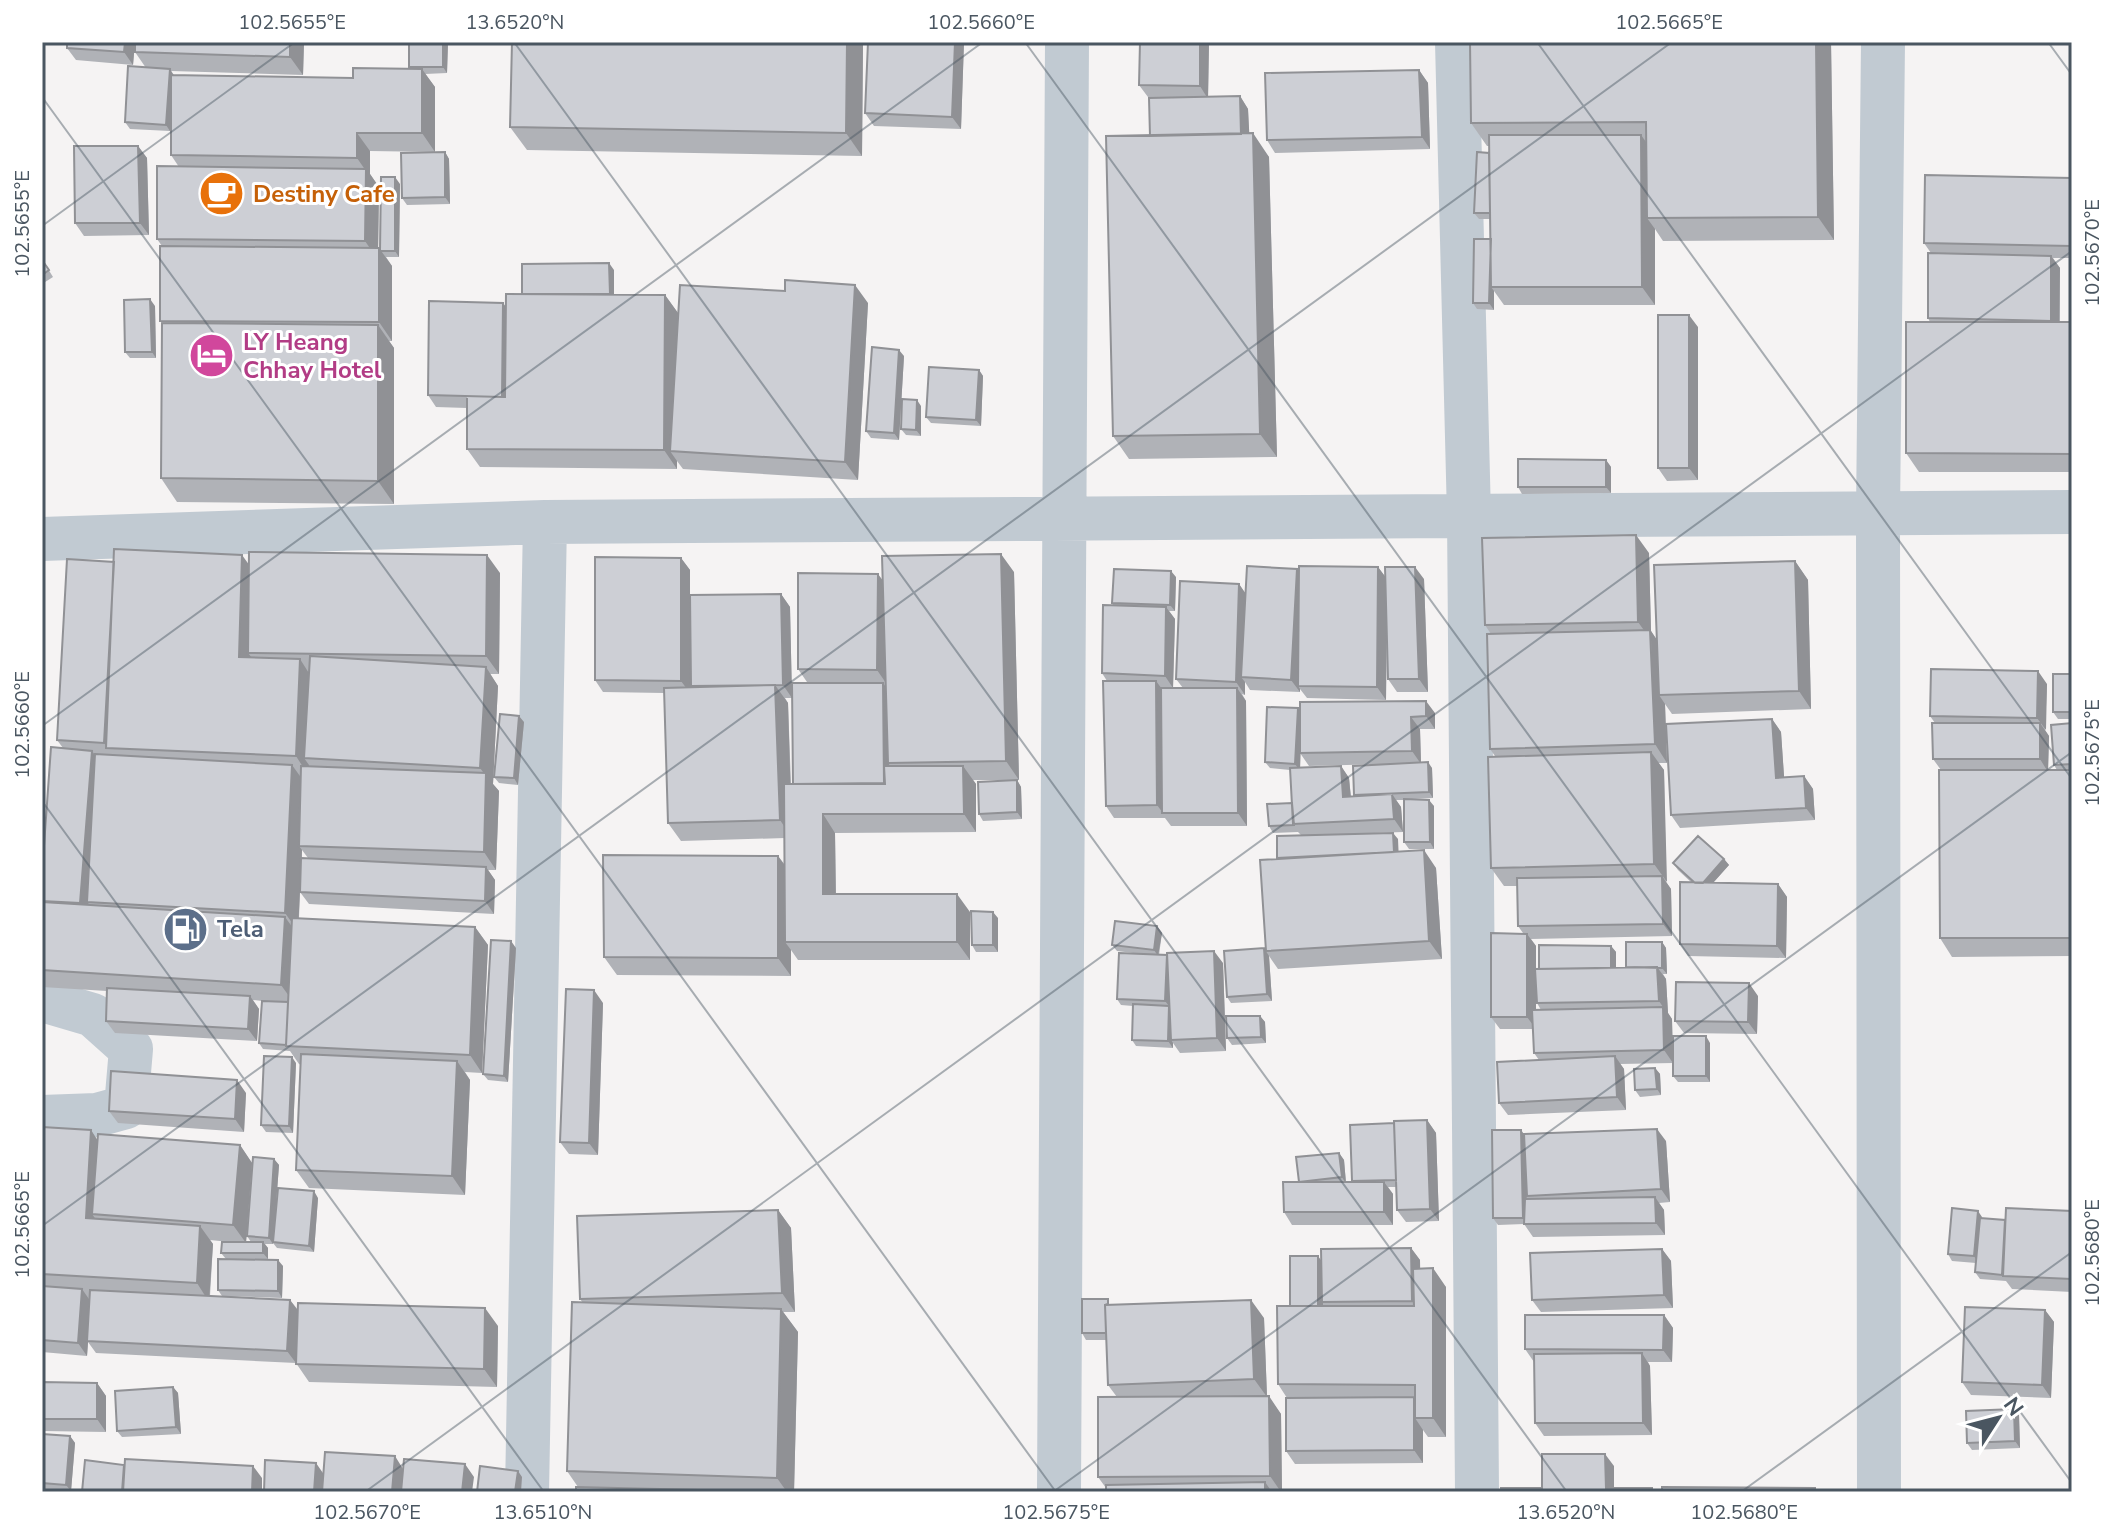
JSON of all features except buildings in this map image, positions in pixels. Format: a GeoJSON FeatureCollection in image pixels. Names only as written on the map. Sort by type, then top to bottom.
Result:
{"type":"FeatureCollection","features":[{"type":"Feature","properties":{"kind":"street"},"geometry":{"type":"LineString","coordinates":[[1059,1492],[1067,42]]}},
{"type":"Feature","properties":{"kind":"street"},"geometry":{"type":"LineString","coordinates":[[1457,42],[1469,516],[1477,1492]]}},
{"type":"Feature","properties":{"kind":"street"},"geometry":{"type":"LineString","coordinates":[[1879,1492],[1878,513],[1883,42]]}},
{"type":"Feature","properties":{"kind":"street"},"geometry":{"type":"LineString","coordinates":[[42,539],[545,522],[2072,512]]}},
{"type":"Feature","properties":{"kind":"street"},"geometry":{"type":"LineString","coordinates":[[527,1492],[545,522]]}},
{"type":"Feature","properties":{"kind":"street"},"geometry":{"type":"LineString","coordinates":[[42,1000],[93,1015],[131,1049],[126,1107],[97,1115],[42,1117]]}},
{"type":"Feature","properties":{"kind":"place","name":"Destiny Cafe"},"geometry":{"type":"Point","coordinates":[222,194]}},
{"type":"Feature","properties":{"kind":"place","name":"LY Heang Chhay Hotel"},"geometry":{"type":"Point","coordinates":[212,356]}},
{"type":"Feature","properties":{"kind":"place","name":"Tela"},"geometry":{"type":"Point","coordinates":[186,929]}}]}
